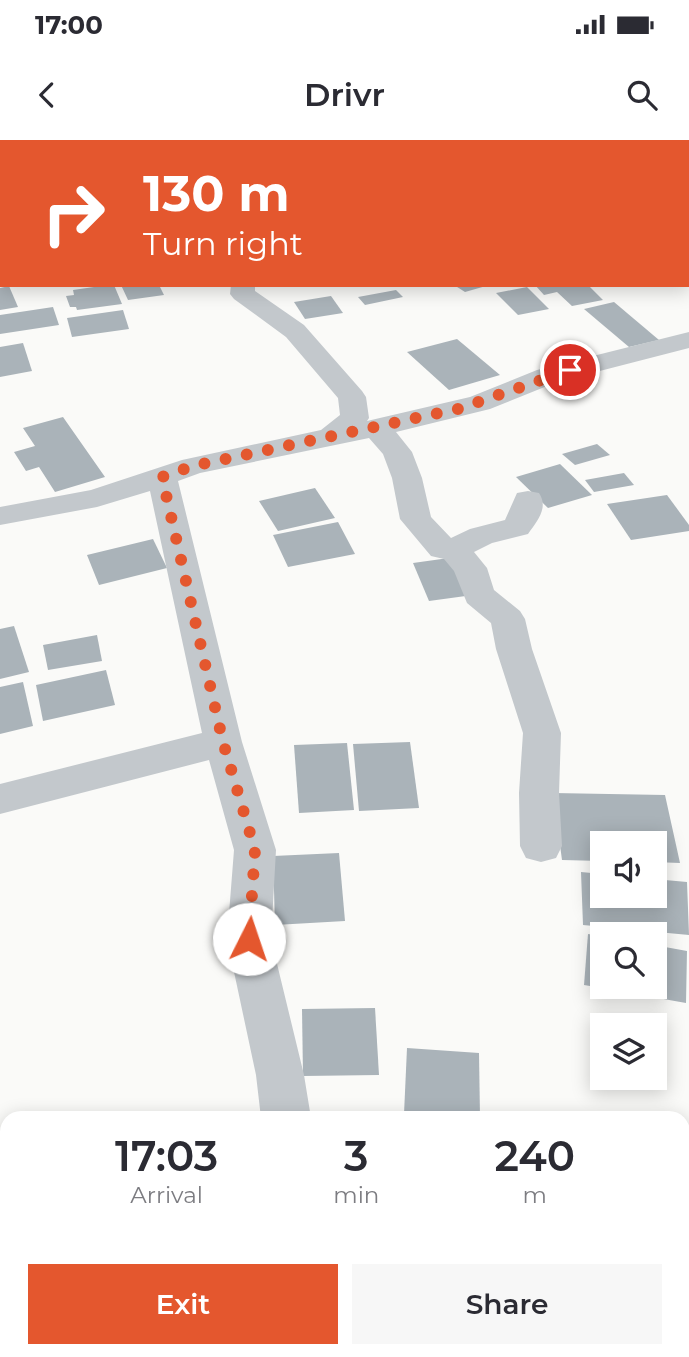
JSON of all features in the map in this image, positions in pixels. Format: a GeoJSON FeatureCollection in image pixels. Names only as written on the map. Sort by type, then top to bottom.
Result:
{"type":"FeatureCollection","features":[{"type":"Feature","properties":{"kind":"street"},"geometry":{"type":"LineString","coordinates":[[243,287],[243,294],[295,331],[352,397],[355,418],[331,437]]}},
{"type":"Feature","properties":{"kind":"street"},"geometry":{"type":"LineString","coordinates":[[0,516],[97,498],[193,466],[376,428],[480,403],[547,376],[689,340]]}},
{"type":"Feature","properties":{"kind":"street"},"geometry":{"type":"LineString","coordinates":[[376,428],[397,452],[407,478],[416,519],[443,549],[453,550],[481,536],[517,527],[528,509],[528,500]]}},
{"type":"Feature","properties":{"kind":"street"},"geometry":{"type":"LineString","coordinates":[[162,477],[223,742],[255,850],[249,939],[280,1075],[285,1111]]}},
{"type":"Feature","properties":{"kind":"street"},"geometry":{"type":"LineString","coordinates":[[453,550],[470,568],[479,595],[508,619],[514,649],[542,733],[539,793],[541,846]]}},
{"type":"Feature","properties":{"kind":"street"},"geometry":{"type":"LineString","coordinates":[[0,799],[223,742]]}},
{"type":"Feature","properties":{"kind":"building"},"geometry":{"type":"Polygon","coordinates":[[[9,287],[18,307],[0,310],[0,288],[9,287]]]}},
{"type":"Feature","properties":{"kind":"building"},"geometry":{"type":"Polygon","coordinates":[[[115,287],[122,304],[77,310],[76,307],[70,307],[66,296],[74,295],[73,290],[115,287]]]}},
{"type":"Feature","properties":{"kind":"building"},"geometry":{"type":"Polygon","coordinates":[[[122,287],[160,287],[164,295],[128,300],[122,287]]]}},
{"type":"Feature","properties":{"kind":"building"},"geometry":{"type":"Polygon","coordinates":[[[457,287],[482,287],[465,292],[457,287]]]}},
{"type":"Feature","properties":{"kind":"building"},"geometry":{"type":"Polygon","coordinates":[[[527,287],[549,309],[518,315],[496,293],[527,287]]]}},
{"type":"Feature","properties":{"kind":"building"},"geometry":{"type":"Polygon","coordinates":[[[537,287],[590,287],[603,300],[572,306],[557,292],[544,295],[537,287]]]}},
{"type":"Feature","properties":{"kind":"building"},"geometry":{"type":"Polygon","coordinates":[[[396,290],[403,297],[365,305],[358,297],[396,290]]]}},
{"type":"Feature","properties":{"kind":"building"},"geometry":{"type":"Polygon","coordinates":[[[331,296],[343,313],[305,319],[294,302],[331,296]]]}},
{"type":"Feature","properties":{"kind":"building"},"geometry":{"type":"Polygon","coordinates":[[[614,302],[659,340],[629,347],[584,309],[614,302]]]}},
{"type":"Feature","properties":{"kind":"building"},"geometry":{"type":"Polygon","coordinates":[[[53,307],[59,325],[0,334],[0,315],[53,307]]]}},
{"type":"Feature","properties":{"kind":"building"},"geometry":{"type":"Polygon","coordinates":[[[123,310],[129,329],[72,337],[67,318],[123,310]]]}},
{"type":"Feature","properties":{"kind":"building"},"geometry":{"type":"Polygon","coordinates":[[[457,339],[500,375],[449,390],[407,352],[457,339]]]}},
{"type":"Feature","properties":{"kind":"building"},"geometry":{"type":"Polygon","coordinates":[[[23,343],[32,371],[0,377],[0,347],[23,343]]]}},
{"type":"Feature","properties":{"kind":"building"},"geometry":{"type":"Polygon","coordinates":[[[63,417],[105,477],[55,492],[39,467],[26,471],[14,452],[35,446],[23,428],[63,417]]]}},
{"type":"Feature","properties":{"kind":"building"},"geometry":{"type":"Polygon","coordinates":[[[597,444],[610,455],[575,465],[562,454],[597,444]]]}},
{"type":"Feature","properties":{"kind":"building"},"geometry":{"type":"Polygon","coordinates":[[[560,464],[592,495],[548,508],[516,477],[560,464]]]}},
{"type":"Feature","properties":{"kind":"building"},"geometry":{"type":"Polygon","coordinates":[[[624,473],[634,485],[594,492],[585,480],[624,473]]]}},
{"type":"Feature","properties":{"kind":"building"},"geometry":{"type":"Polygon","coordinates":[[[315,488],[335,518],[278,531],[259,501],[315,488]]]}},
{"type":"Feature","properties":{"kind":"building"},"geometry":{"type":"Polygon","coordinates":[[[667,495],[689,525],[689,531],[631,540],[607,504],[667,495]]]}},
{"type":"Feature","properties":{"kind":"building"},"geometry":{"type":"Polygon","coordinates":[[[338,522],[355,554],[288,567],[273,535],[338,522]]]}},
{"type":"Feature","properties":{"kind":"building"},"geometry":{"type":"Polygon","coordinates":[[[153,539],[167,568],[99,585],[87,555],[153,539]]]}},
{"type":"Feature","properties":{"kind":"building"},"geometry":{"type":"Polygon","coordinates":[[[456,557],[473,595],[429,601],[413,563],[456,557]]]}},
{"type":"Feature","properties":{"kind":"building"},"geometry":{"type":"Polygon","coordinates":[[[14,626],[29,672],[0,679],[0,629],[14,626]]]}},
{"type":"Feature","properties":{"kind":"building"},"geometry":{"type":"Polygon","coordinates":[[[97,635],[102,661],[48,670],[43,645],[97,635]]]}},
{"type":"Feature","properties":{"kind":"building"},"geometry":{"type":"Polygon","coordinates":[[[106,670],[115,705],[43,721],[36,685],[106,670]]]}},
{"type":"Feature","properties":{"kind":"building"},"geometry":{"type":"Polygon","coordinates":[[[23,682],[33,726],[0,734],[0,687],[23,682]]]}},
{"type":"Feature","properties":{"kind":"building"},"geometry":{"type":"Polygon","coordinates":[[[410,742],[419,808],[359,811],[353,744],[410,742]]]}},
{"type":"Feature","properties":{"kind":"building"},"geometry":{"type":"Polygon","coordinates":[[[347,743],[354,810],[299,813],[294,745],[347,743]]]}},
{"type":"Feature","properties":{"kind":"building"},"geometry":{"type":"Polygon","coordinates":[[[553,793],[665,795],[680,863],[667,862],[667,831],[590,831],[590,861],[562,860],[553,793]]]}},
{"type":"Feature","properties":{"kind":"building"},"geometry":{"type":"Polygon","coordinates":[[[339,853],[345,921],[275,925],[273,856],[339,853]]]}},
{"type":"Feature","properties":{"kind":"building"},"geometry":{"type":"Polygon","coordinates":[[[581,872],[590,873],[590,908],[667,908],[667,880],[687,882],[689,935],[667,933],[667,922],[590,922],[590,926],[583,925],[581,872]]]}},
{"type":"Feature","properties":{"kind":"building"},"geometry":{"type":"Polygon","coordinates":[[[588,934],[590,986],[584,985],[588,934]]]}},
{"type":"Feature","properties":{"kind":"building"},"geometry":{"type":"Polygon","coordinates":[[[667,947],[687,951],[686,1003],[664,999],[667,999],[667,947]]]}},
{"type":"Feature","properties":{"kind":"building"},"geometry":{"type":"Polygon","coordinates":[[[375,1008],[379,1075],[303,1076],[302,1009],[375,1008]]]}},
{"type":"Feature","properties":{"kind":"building"},"geometry":{"type":"Polygon","coordinates":[[[407,1048],[479,1053],[480,1111],[404,1111],[407,1048]]]}},
{"type":"Feature","properties":{"kind":"route"},"geometry":{"type":"LineString","coordinates":[[249,939],[255,850],[223,742],[162,477],[193,466],[413,420],[480,403],[547,376],[570,370]]}}]}
